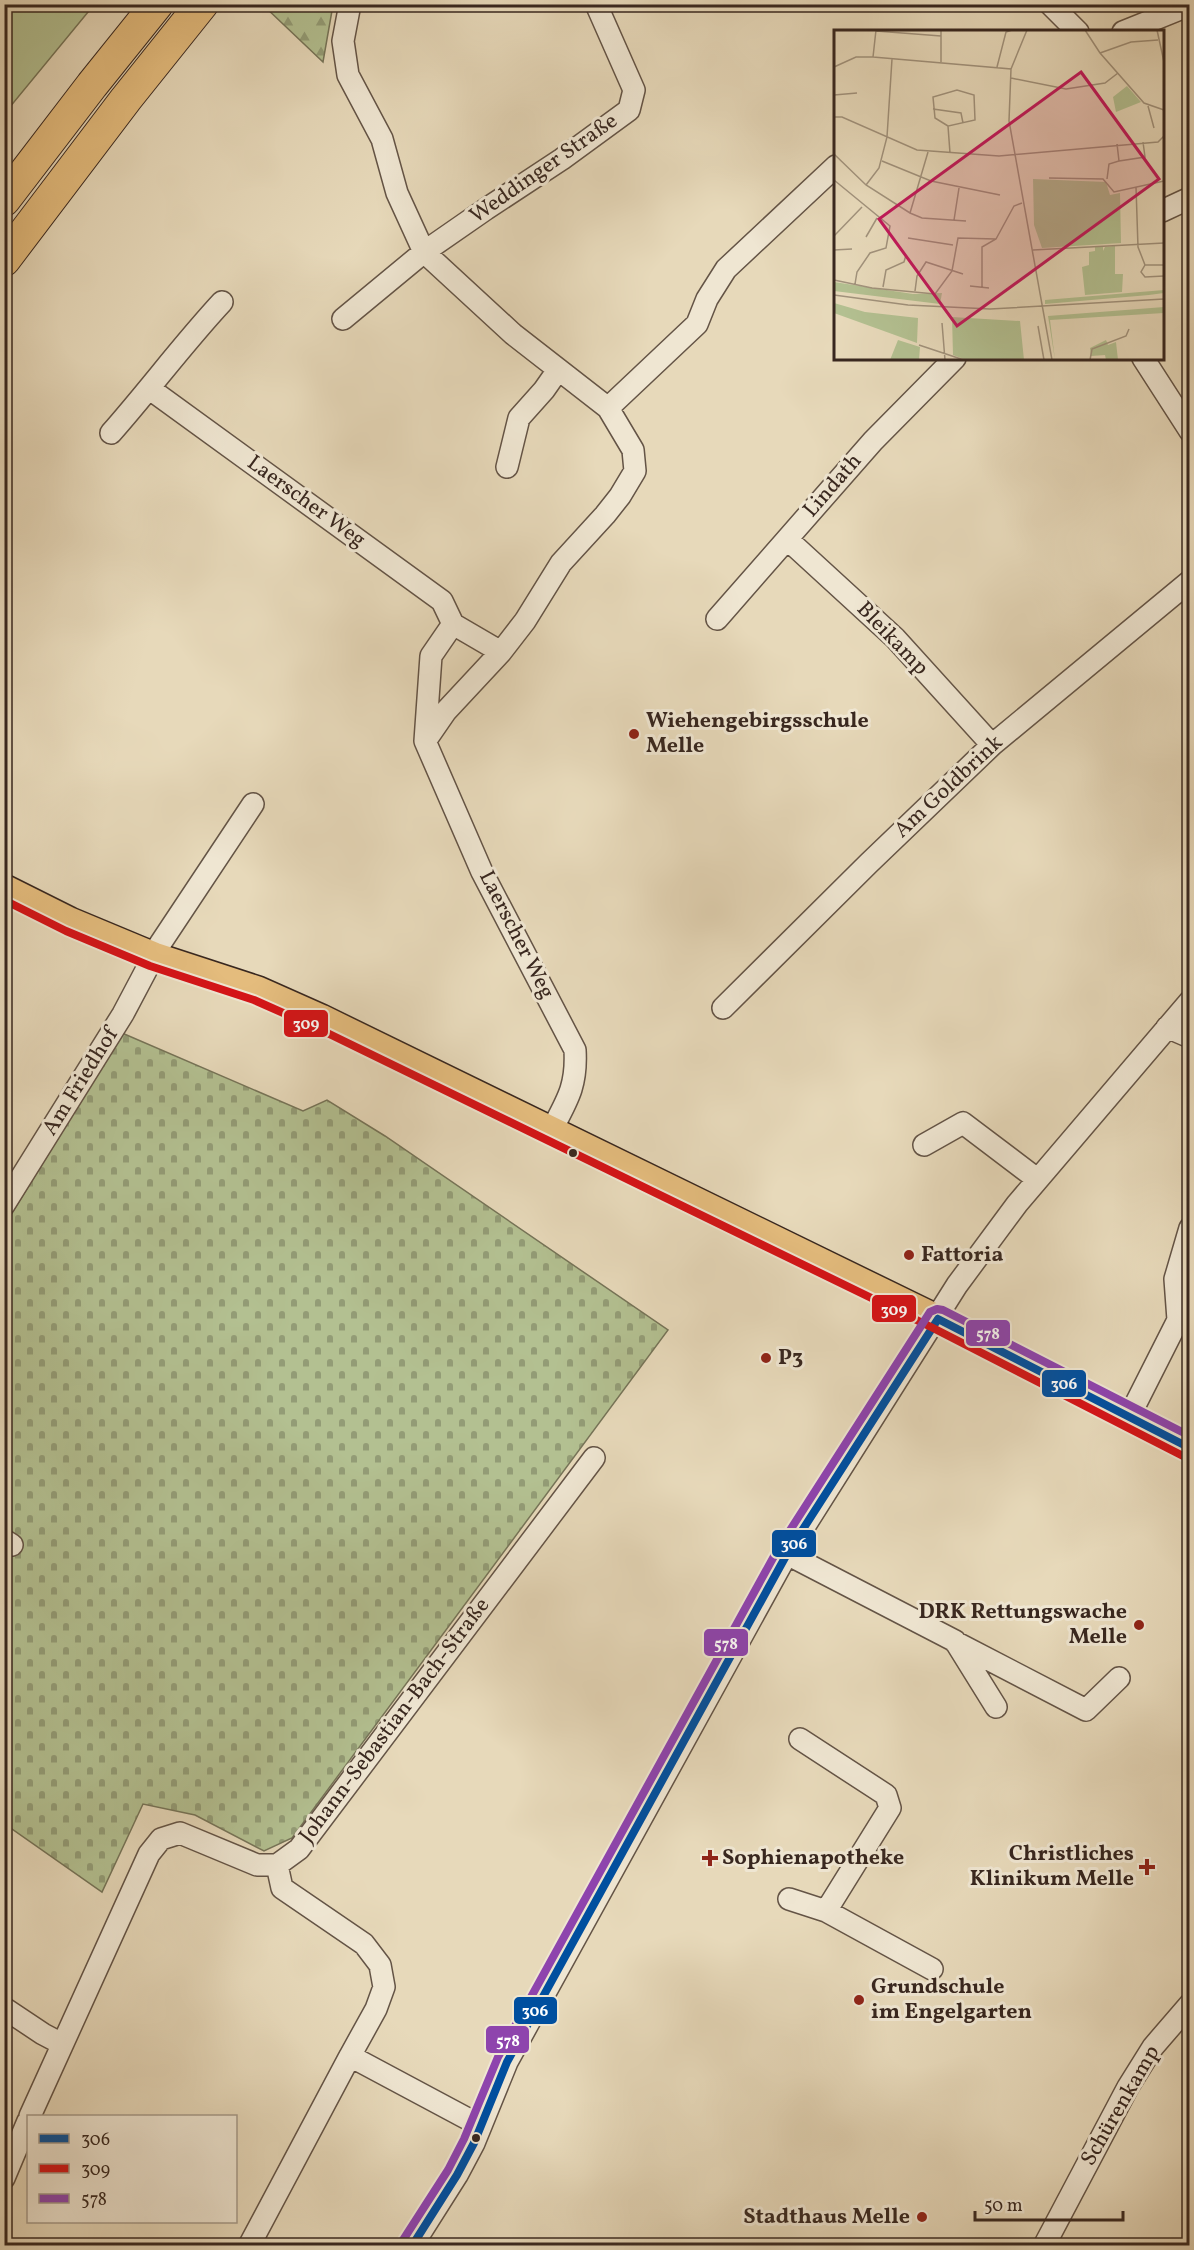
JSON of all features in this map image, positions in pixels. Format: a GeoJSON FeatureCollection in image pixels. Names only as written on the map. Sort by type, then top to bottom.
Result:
{"type":"FeatureCollection","features":[{"type":"Feature","properties":{"kind":"highway"},"geometry":{"type":"LineString","coordinates":[[4,200],[157,4]]}},
{"type":"Feature","properties":{"kind":"highway"},"geometry":{"type":"LineString","coordinates":[[4,260],[126,99],[202,4]]}},
{"type":"Feature","properties":{"kind":"main road"},"geometry":{"type":"LineString","coordinates":[[4,888],[70,921],[154,956],[258,990],[310,1013],[938,1319],[1190,1448]]}},
{"type":"Feature","properties":{"kind":"street"},"geometry":{"type":"LineString","coordinates":[[350,4],[343,41],[348,75],[382,139],[397,193],[424,252],[513,334],[608,408],[633,450],[635,471],[620,496],[606,515],[561,563],[525,621],[501,652],[446,711],[425,741]]}},
{"type":"Feature","properties":{"kind":"street","name":"Weddinger Straße"},"geometry":{"type":"LineString","coordinates":[[343,319],[424,252],[562,159],[629,110],[634,90],[596,4]]}},
{"type":"Feature","properties":{"kind":"street"},"geometry":{"type":"LineString","coordinates":[[1050,4],[1076,30]]}},
{"type":"Feature","properties":{"kind":"street"},"geometry":{"type":"LineString","coordinates":[[1128,30],[1190,5]]}},
{"type":"Feature","properties":{"kind":"street"},"geometry":{"type":"LineString","coordinates":[[608,408],[697,324],[707,299],[726,269],[834,168]]}},
{"type":"Feature","properties":{"kind":"street"},"geometry":{"type":"LineString","coordinates":[[1164,210],[1190,198]]}},
{"type":"Feature","properties":{"kind":"street"},"geometry":{"type":"LineString","coordinates":[[111,433],[150,389],[179,348],[222,302]]}},
{"type":"Feature","properties":{"kind":"street","name":"Lindath"},"geometry":{"type":"LineString","coordinates":[[717,619],[873,441],[953,360]]}},
{"type":"Feature","properties":{"kind":"street"},"geometry":{"type":"LineString","coordinates":[[1144,360],[1190,431]]}},
{"type":"Feature","properties":{"kind":"street"},"geometry":{"type":"LineString","coordinates":[[507,467],[519,418],[558,370]]}},
{"type":"Feature","properties":{"kind":"street","name":"Laerscher Weg"},"geometry":{"type":"LineString","coordinates":[[150,389],[442,600],[453,624],[431,656],[425,741],[482,872],[575,1050],[576,1072],[571,1092],[552,1129]]}},
{"type":"Feature","properties":{"kind":"street","name":"Bleikamp"},"geometry":{"type":"LineString","coordinates":[[787,539],[895,638],[992,745]]}},
{"type":"Feature","properties":{"kind":"street","name":"Am Goldbrink"},"geometry":{"type":"LineString","coordinates":[[723,1008],[992,745],[1190,580]]}},
{"type":"Feature","properties":{"kind":"street"},"geometry":{"type":"LineString","coordinates":[[453,624],[501,652]]}},
{"type":"Feature","properties":{"kind":"street","name":"Am Friedhof"},"geometry":{"type":"LineString","coordinates":[[4,1205],[123,1014],[160,944],[253,804]]}},
{"type":"Feature","properties":{"kind":"street"},"geometry":{"type":"LineString","coordinates":[[412,2246],[458,2175],[507,2062],[787,1554],[938,1319],[957,1285],[1037,1179],[1190,1001]]}},
{"type":"Feature","properties":{"kind":"street"},"geometry":{"type":"LineString","coordinates":[[1167,1027],[1190,1037]]}},
{"type":"Feature","properties":{"kind":"street"},"geometry":{"type":"LineString","coordinates":[[924,1145],[963,1123],[1037,1179]]}},
{"type":"Feature","properties":{"kind":"street"},"geometry":{"type":"LineString","coordinates":[[1129,1417],[1178,1320],[1175,1279],[1190,1228]]}},
{"type":"Feature","properties":{"kind":"street","name":"Johann-Sebastian-Bach-Straße"},"geometry":{"type":"LineString","coordinates":[[277,1865],[299,1849],[594,1458]]}},
{"type":"Feature","properties":{"kind":"street"},"geometry":{"type":"LineString","coordinates":[[787,1554],[1086,1710],[1119,1678]]}},
{"type":"Feature","properties":{"kind":"street"},"geometry":{"type":"LineString","coordinates":[[955,1641],[996,1707]]}},
{"type":"Feature","properties":{"kind":"street"},"geometry":{"type":"LineString","coordinates":[[801,1739],[886,1795],[890,1808],[826,1911]]}},
{"type":"Feature","properties":{"kind":"street"},"geometry":{"type":"LineString","coordinates":[[30,2115],[149,1854],[161,1839],[180,1833],[257,1865],[277,1865],[282,1888],[364,1944],[380,1965],[384,1987],[376,2009],[249,2246]]}},
{"type":"Feature","properties":{"kind":"street"},"geometry":{"type":"LineString","coordinates":[[789,1899],[826,1911],[932,1969]]}},
{"type":"Feature","properties":{"kind":"street","name":"Schürenkamp"},"geometry":{"type":"LineString","coordinates":[[1044,2246],[1128,2087],[1153,2047],[1190,2004]]}},
{"type":"Feature","properties":{"kind":"street"},"geometry":{"type":"LineString","coordinates":[[4,2008],[62,2044]]}},
{"type":"Feature","properties":{"kind":"street"},"geometry":{"type":"LineString","coordinates":[[350,2056],[481,2126]]}},
{"type":"Feature","properties":{"kind":"street"},"geometry":{"type":"LineString","coordinates":[[4,2178],[27,2123]]}},
{"type":"Feature","properties":{"kind":"green space"},"geometry":{"type":"Polygon","coordinates":[[[5,5],[93,6],[5,113],[5,5]]]}},
{"type":"Feature","properties":{"kind":"green space"},"geometry":{"type":"Polygon","coordinates":[[[263,5],[333,5],[323,62],[263,5]]]}},
{"type":"Feature","properties":{"kind":"green space"},"geometry":{"type":"Polygon","coordinates":[[[122,1033],[303,1111],[327,1100],[385,1136],[668,1330],[292,1838],[264,1851],[195,1815],[143,1804],[102,1892],[5,1824],[4,1226],[122,1033]]]}},
{"type":"Feature","properties":{"kind":"transit line","name":"309"},"geometry":{"type":"LineString","coordinates":[[4,900],[66,931],[150,966],[254,1000],[317,1028],[933,1328],[1185,1457]]}},
{"type":"Feature","properties":{"kind":"transit line","name":"578"},"geometry":{"type":"LineString","coordinates":[[403,2240],[448,2170],[464,2139],[498,2057],[778,1549],[930,1312],[937,1309],[943,1310],[1190,1436]]}},
{"type":"Feature","properties":{"kind":"transit line","name":"306"},"geometry":{"type":"LineString","coordinates":[[938,1319],[1190,1448]]}},
{"type":"Feature","properties":{"kind":"transit line","name":"306"},"geometry":{"type":"LineString","coordinates":[[412,2246],[457,2175],[474,2143],[507,2062],[787,1554],[938,1319]]}},
{"type":"Feature","properties":{"kind":"place","name":"Wiehengebirgsschule Melle"},"geometry":{"type":"Point","coordinates":[634,734]}},
{"type":"Feature","properties":{"kind":"place","name":"Fattoria"},"geometry":{"type":"Point","coordinates":[909,1255]}},
{"type":"Feature","properties":{"kind":"place","name":"P3"},"geometry":{"type":"Point","coordinates":[766,1358]}},
{"type":"Feature","properties":{"kind":"place","name":"DRK Rettungswache Melle"},"geometry":{"type":"Point","coordinates":[1139,1625]}},
{"type":"Feature","properties":{"kind":"place","name":"Sophienapotheke"},"geometry":{"type":"Point","coordinates":[710,1858]}},
{"type":"Feature","properties":{"kind":"place","name":"Christliches Klinikum Melle"},"geometry":{"type":"Point","coordinates":[1147,1867]}},
{"type":"Feature","properties":{"kind":"place","name":"Grundschule im Engelgarten"},"geometry":{"type":"Point","coordinates":[859,2000]}},
{"type":"Feature","properties":{"kind":"place","name":"Stadthaus Melle"},"geometry":{"type":"Point","coordinates":[922,2217]}}]}
